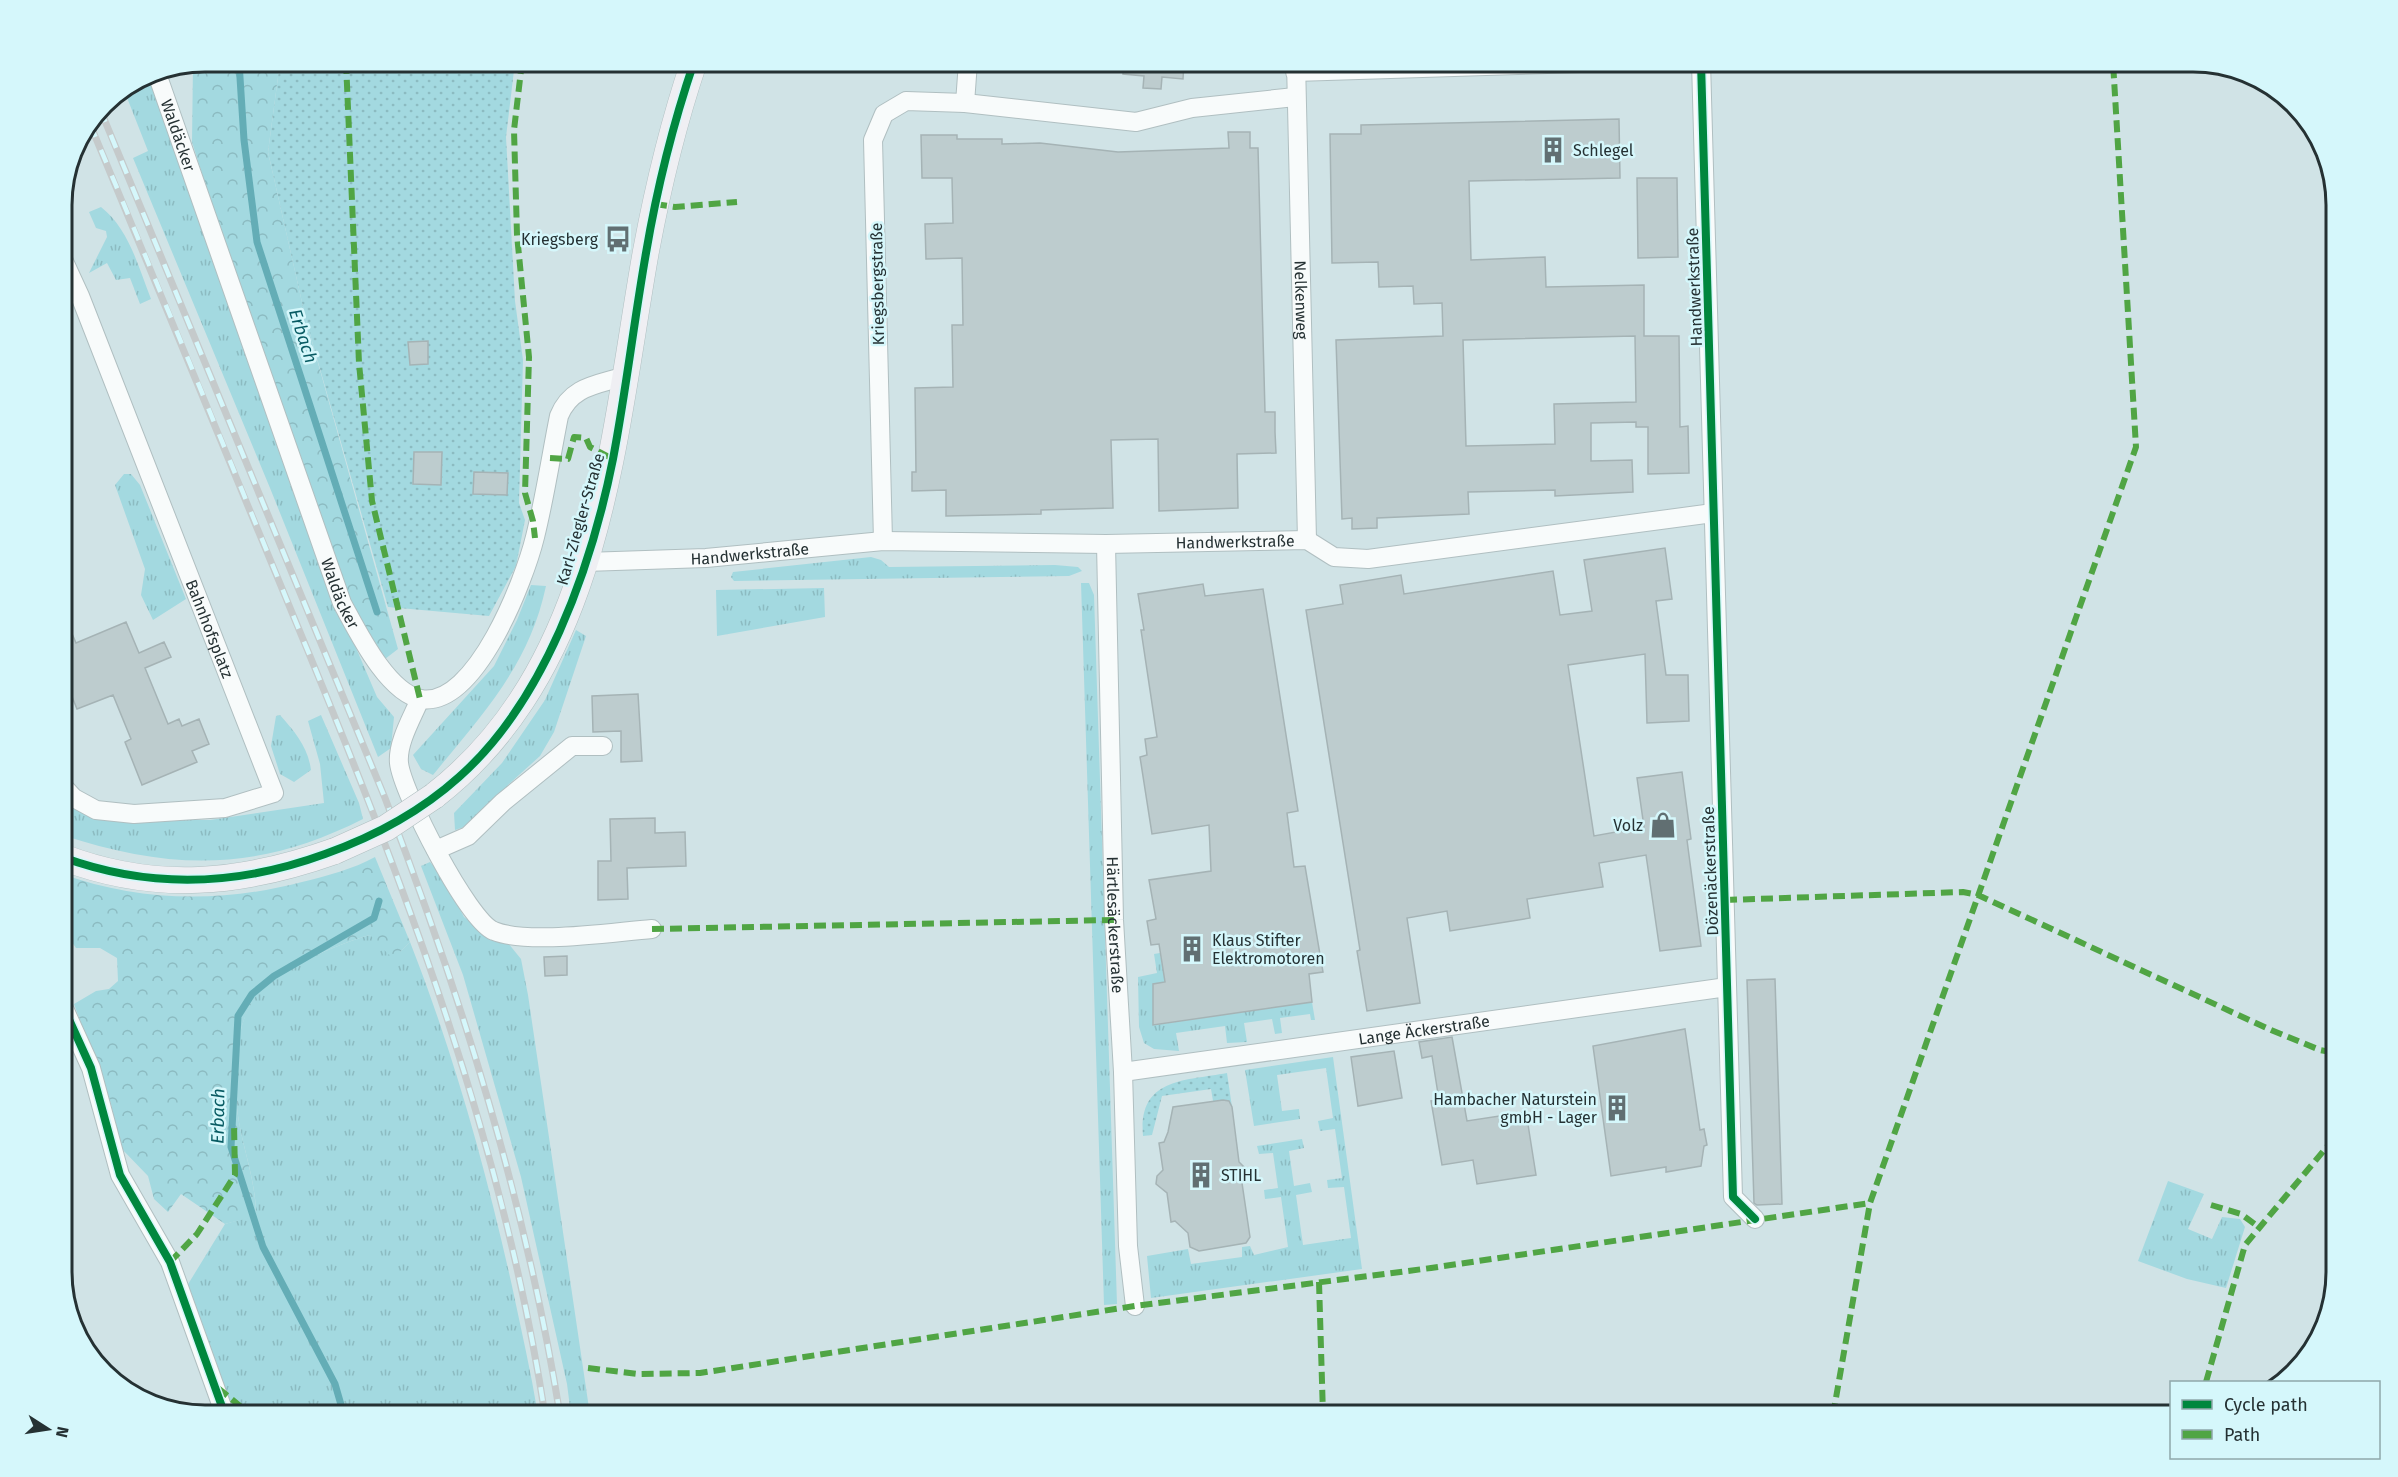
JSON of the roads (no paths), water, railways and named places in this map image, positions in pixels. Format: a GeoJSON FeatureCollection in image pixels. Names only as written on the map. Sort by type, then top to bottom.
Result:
{"type":"FeatureCollection","features":[{"type":"Feature","properties":{"kind":"street","name":"Karl-Ziegler-Straße"},"geometry":{"type":"LineString","coordinates":[[72,860],[108,871],[156,879],[201,881],[251,876],[295,865],[335,851],[386,828],[434,796],[459,777],[483,752],[516,710],[540,670],[561,627],[585,562],[613,459],[655,204],[671,135],[691,72]]}},
{"type":"Feature","properties":{"kind":"street"},"geometry":{"type":"LineString","coordinates":[[965,103],[967,72]]}},
{"type":"Feature","properties":{"kind":"street","name":"Nelkenweg"},"geometry":{"type":"LineString","coordinates":[[1295,72],[1307,540]]}},
{"type":"Feature","properties":{"kind":"street","name":"Handwerkstraße"},"geometry":{"type":"LineString","coordinates":[[585,562],[706,558],[883,541],[1106,544],[1307,540],[1334,557],[1368,559],[1713,513],[1701,72]]}},
{"type":"Feature","properties":{"kind":"street","name":"Waldäcker"},"geometry":{"type":"LineString","coordinates":[[159,80],[342,603],[370,654],[394,684],[420,699]]}},
{"type":"Feature","properties":{"kind":"street","name":"Kriegsbergstraße"},"geometry":{"type":"LineString","coordinates":[[883,541],[873,140],[884,114],[906,101],[965,103],[1136,122],[1192,108],[1295,97]]}},
{"type":"Feature","properties":{"kind":"street","name":"Bahnhofsplatz"},"geometry":{"type":"LineString","coordinates":[[72,279],[274,793],[225,808],[134,814],[96,810],[72,796]]}},
{"type":"Feature","properties":{"kind":"street"},"geometry":{"type":"LineString","coordinates":[[626,376],[577,391],[565,402],[559,416],[535,538],[517,591],[483,656],[461,684],[438,698],[420,699],[401,746],[399,763],[455,887],[478,920],[492,931],[518,938],[652,929]]}},
{"type":"Feature","properties":{"kind":"street","name":"Dözenäckerstraße"},"geometry":{"type":"LineString","coordinates":[[1713,513],[1733,1197],[1755,1219]]}},
{"type":"Feature","properties":{"kind":"street","name":"Härtlesäckerstraße"},"geometry":{"type":"LineString","coordinates":[[1106,544],[1114,920],[1123,1072],[1128,1246],[1135,1306]]}},
{"type":"Feature","properties":{"kind":"street"},"geometry":{"type":"LineString","coordinates":[[436,849],[447,847],[468,836],[503,802],[572,746],[603,746]]}},
{"type":"Feature","properties":{"kind":"street","name":"Lange Äckerstraße"},"geometry":{"type":"LineString","coordinates":[[1123,1072],[1727,987]]}},
{"type":"Feature","properties":{"kind":"street"},"geometry":{"type":"LineString","coordinates":[[72,1026],[91,1068],[120,1174],[170,1262],[221,1405]]}},
{"type":"Feature","properties":{"kind":"waterway","name":"Erbach"},"geometry":{"type":"LineString","coordinates":[[240,72],[244,140],[257,242],[377,612]]}},
{"type":"Feature","properties":{"kind":"waterway","name":"Erbach"},"geometry":{"type":"LineString","coordinates":[[341,1405],[335,1384],[263,1247],[231,1147],[238,1016],[252,994],[274,976],[374,918],[379,901]]}},
{"type":"Feature","properties":{"kind":"railway"},"geometry":{"type":"LineString","coordinates":[[104,118],[385,798],[440,949],[489,1102],[510,1179],[546,1336],[558,1405]]}},
{"type":"Feature","properties":{"kind":"railway"},"geometry":{"type":"LineString","coordinates":[[93,132],[333,713],[409,909],[475,1107],[503,1208],[526,1311],[543,1405]]}},
{"type":"Feature","properties":{"kind":"place","name":"Schlegel"},"geometry":{"type":"Point","coordinates":[1553,150]}},
{"type":"Feature","properties":{"kind":"place","name":"Kriegsberg"},"geometry":{"type":"Point","coordinates":[618,239]}},
{"type":"Feature","properties":{"kind":"place","name":"Volz"},"geometry":{"type":"Point","coordinates":[1663,825]}},
{"type":"Feature","properties":{"kind":"place","name":"Klaus Stifter Elektromotoren"},"geometry":{"type":"Point","coordinates":[1192,949]}},
{"type":"Feature","properties":{"kind":"place","name":"Hambacher Naturstein gmbH - Lager"},"geometry":{"type":"Point","coordinates":[1617,1108]}},
{"type":"Feature","properties":{"kind":"place","name":"STIHL"},"geometry":{"type":"Point","coordinates":[1201,1175]}}]}
